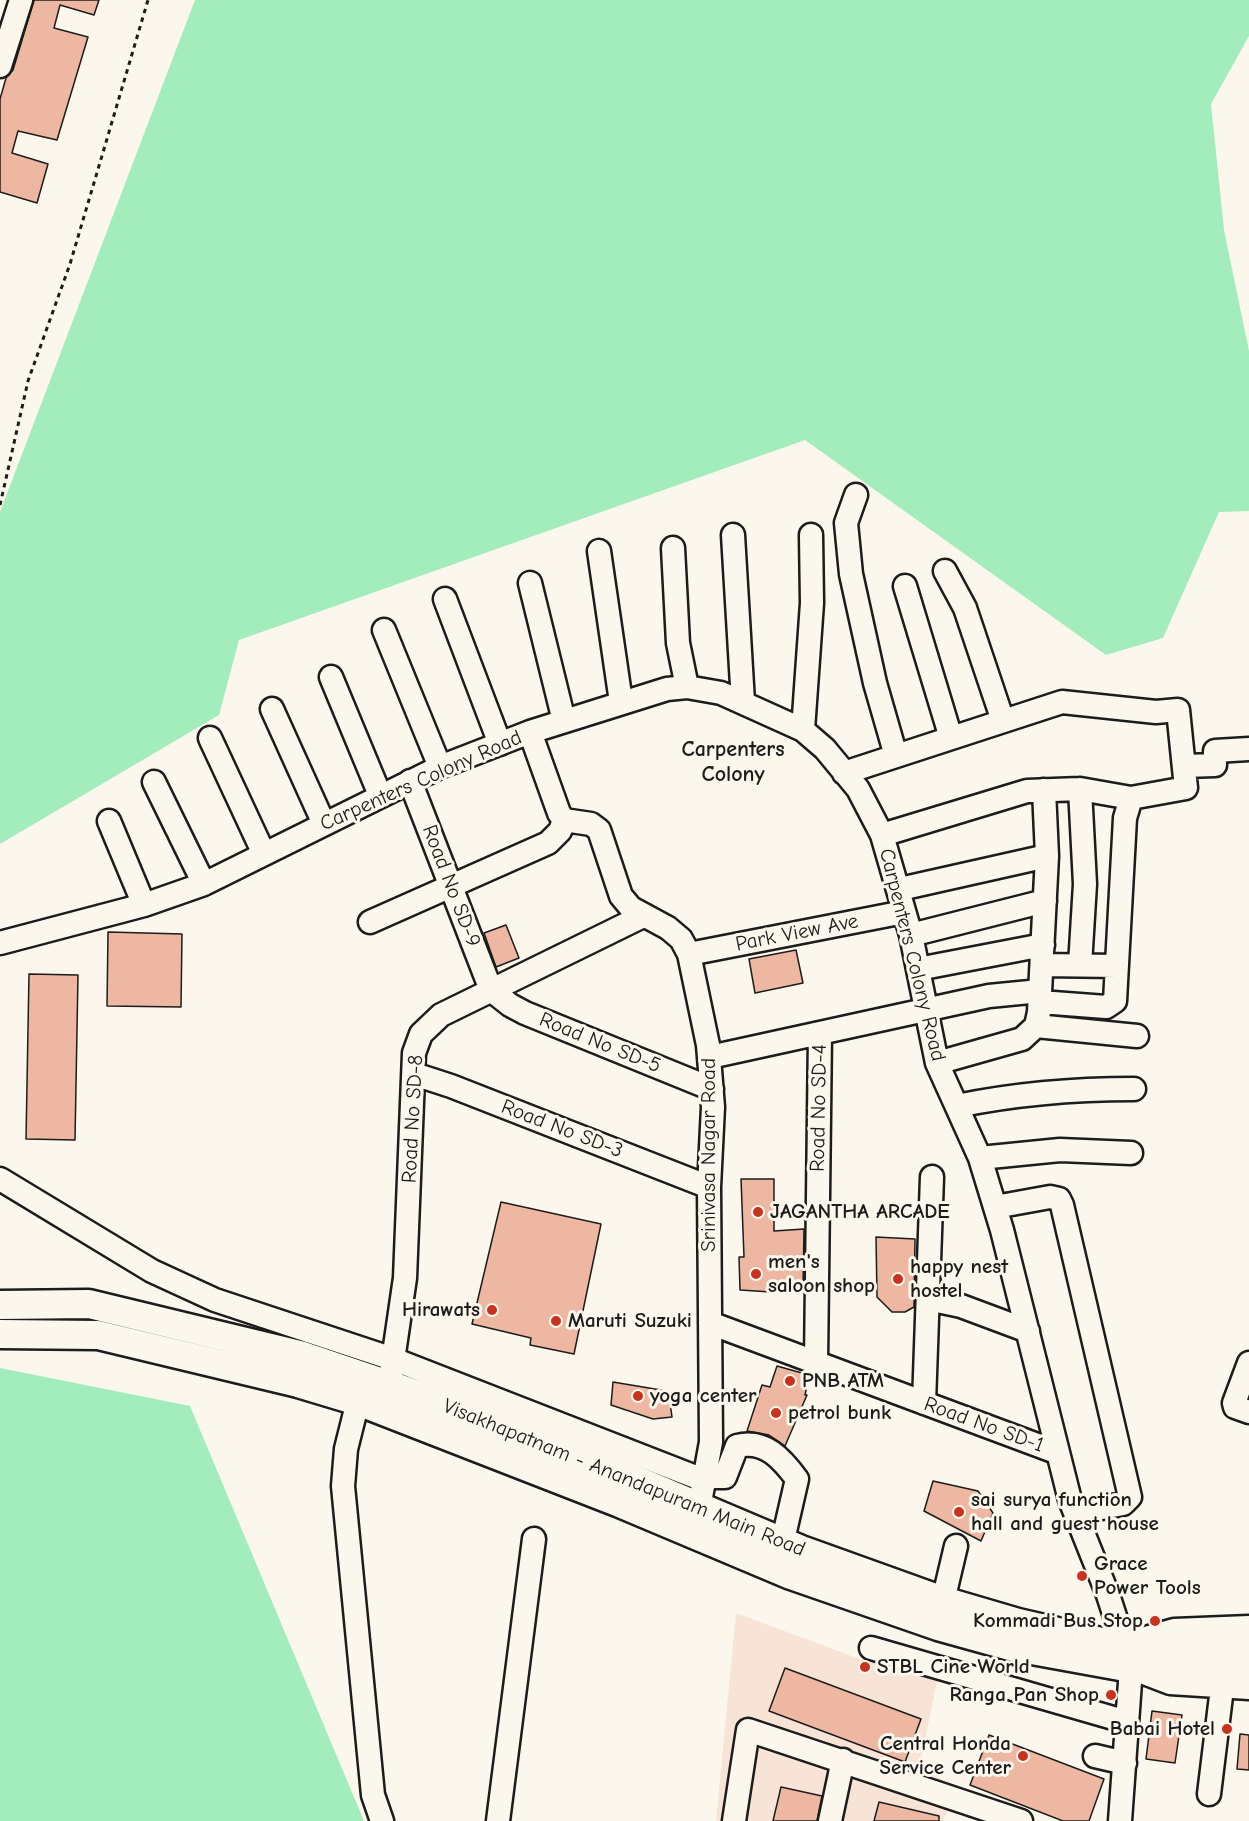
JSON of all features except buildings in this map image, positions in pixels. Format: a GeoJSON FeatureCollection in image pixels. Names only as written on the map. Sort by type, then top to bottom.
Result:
{"type":"FeatureCollection","features":[{"type":"Feature","properties":{"kind":"main road","name":"Visakhapatnam - Anandapuram Main Road"},"geometry":{"type":"LineString","coordinates":[[0,1305],[89,1304],[300,1355],[392,1372],[626,1476],[704,1489],[801,1550],[943,1601],[1018,1623],[1101,1642],[1127,1656],[1169,1649],[1249,1650]]}},
{"type":"Feature","properties":{"kind":"main road","name":"Visakhapatnam - Anandapuram Main Road"},"geometry":{"type":"LineString","coordinates":[[0,1334],[98,1335],[298,1383],[358,1401],[620,1503],[791,1575],[926,1622],[1010,1646],[1127,1656],[1249,1672]]}},
{"type":"Feature","properties":{"kind":"street"},"geometry":{"type":"LineString","coordinates":[[0,66],[21,0]]}},
{"type":"Feature","properties":{"kind":"street"},"geometry":{"type":"LineString","coordinates":[[856,495],[846,523],[851,574],[874,683],[896,756]]}},
{"type":"Feature","properties":{"kind":"street"},"geometry":{"type":"LineString","coordinates":[[733,535],[743,702]]}},
{"type":"Feature","properties":{"kind":"street"},"geometry":{"type":"LineString","coordinates":[[804,730],[812,603],[811,536]]}},
{"type":"Feature","properties":{"kind":"street"},"geometry":{"type":"LineString","coordinates":[[673,548],[678,643],[687,687]]}},
{"type":"Feature","properties":{"kind":"street"},"geometry":{"type":"LineString","coordinates":[[599,551],[621,702]]}},
{"type":"Feature","properties":{"kind":"street"},"geometry":{"type":"LineString","coordinates":[[945,571],[964,608],[1003,721]]}},
{"type":"Feature","properties":{"kind":"street"},"geometry":{"type":"LineString","coordinates":[[530,583],[564,721]]}},
{"type":"Feature","properties":{"kind":"street"},"geometry":{"type":"LineString","coordinates":[[905,586],[951,738]]}},
{"type":"Feature","properties":{"kind":"street"},"geometry":{"type":"LineString","coordinates":[[445,599],[500,744]]}},
{"type":"Feature","properties":{"kind":"street"},"geometry":{"type":"LineString","coordinates":[[384,630],[440,767]]}},
{"type":"Feature","properties":{"kind":"street"},"geometry":{"type":"LineString","coordinates":[[330,676],[380,795]]}},
{"type":"Feature","properties":{"kind":"street","name":"Carpenters Colony Road"},"geometry":{"type":"LineString","coordinates":[[0,943],[144,905],[204,884],[440,767],[530,732],[667,689],[687,687],[721,693],[804,730],[858,789],[882,835],[900,889],[938,1063],[980,1158],[1028,1330],[1056,1452],[1075,1513],[1108,1595],[1127,1656],[1127,1722],[1120,1821]]}},
{"type":"Feature","properties":{"kind":"street"},"geometry":{"type":"LineString","coordinates":[[844,773],[1069,701],[1156,712],[1178,710],[1186,788],[1131,798],[1080,789],[1027,791],[882,835]]}},
{"type":"Feature","properties":{"kind":"street"},"geometry":{"type":"LineString","coordinates":[[272,709],[324,824]]}},
{"type":"Feature","properties":{"kind":"street"},"geometry":{"type":"LineString","coordinates":[[370,922],[548,843],[560,831],[564,820],[530,732]]}},
{"type":"Feature","properties":{"kind":"street"},"geometry":{"type":"LineString","coordinates":[[210,738],[264,854]]}},
{"type":"Feature","properties":{"kind":"street"},"geometry":{"type":"LineString","coordinates":[[1184,766],[1215,765],[1215,751],[1249,749]]}},
{"type":"Feature","properties":{"kind":"street","name":"Road No SD-9"},"geometry":{"type":"LineString","coordinates":[[410,781],[491,990]]}},
{"type":"Feature","properties":{"kind":"street"},"geometry":{"type":"LineString","coordinates":[[154,782],[204,884]]}},
{"type":"Feature","properties":{"kind":"street"},"geometry":{"type":"LineString","coordinates":[[1080,789],[1085,884],[1080,965]]}},
{"type":"Feature","properties":{"kind":"street"},"geometry":{"type":"LineString","coordinates":[[938,1063],[1022,1039],[1036,1026],[1040,996],[1047,856],[1044,790]]}},
{"type":"Feature","properties":{"kind":"street"},"geometry":{"type":"LineString","coordinates":[[710,1057],[989,996],[1040,996],[1111,1005],[1116,994],[1124,827],[1131,798]]}},
{"type":"Feature","properties":{"kind":"street","name":"Srinivasa Nagar Road"},"geometry":{"type":"LineString","coordinates":[[564,820],[591,824],[599,830],[621,896],[631,908],[668,928],[681,939],[689,954],[701,1003],[710,1057],[712,1089],[709,1187],[711,1442],[704,1489]]}},
{"type":"Feature","properties":{"kind":"street"},"geometry":{"type":"LineString","coordinates":[[109,821],[144,905]]}},
{"type":"Feature","properties":{"kind":"street"},"geometry":{"type":"LineString","coordinates":[[900,889],[1047,856]]}},
{"type":"Feature","properties":{"kind":"street"},"geometry":{"type":"LineString","coordinates":[[911,935],[1045,901]]}},
{"type":"Feature","properties":{"kind":"street","name":"Park View Ave"},"geometry":{"type":"LineString","coordinates":[[689,954],[904,912]]}},
{"type":"Feature","properties":{"kind":"street","name":"Road No SD-8"},"geometry":{"type":"LineString","coordinates":[[392,1372],[405,1278],[416,1044],[429,1024],[441,1015],[643,916]]}},
{"type":"Feature","properties":{"kind":"street"},"geometry":{"type":"LineString","coordinates":[[918,969],[1042,955],[1080,965],[1117,966]]}},
{"type":"Feature","properties":{"kind":"street","name":"Road No SD-5"},"geometry":{"type":"LineString","coordinates":[[491,990],[525,1013],[712,1089]]}},
{"type":"Feature","properties":{"kind":"street"},"geometry":{"type":"LineString","coordinates":[[1036,1026],[1137,1036]]}},
{"type":"Feature","properties":{"kind":"street","name":"Road No SD-4"},"geometry":{"type":"LineString","coordinates":[[816,1362],[820,1033]]}},
{"type":"Feature","properties":{"kind":"street","name":"Road No SD-3"},"geometry":{"type":"LineString","coordinates":[[414,1074],[451,1086],[709,1187]]}},
{"type":"Feature","properties":{"kind":"street"},"geometry":{"type":"LineString","coordinates":[[957,1106],[1034,1094],[1088,1089],[1134,1089]]}},
{"type":"Feature","properties":{"kind":"street"},"geometry":{"type":"LineString","coordinates":[[980,1158],[1060,1150],[1131,1153]]}},
{"type":"Feature","properties":{"kind":"street"},"geometry":{"type":"LineString","coordinates":[[924,1403],[932,1177]]}},
{"type":"Feature","properties":{"kind":"street"},"geometry":{"type":"LineString","coordinates":[[0,1179],[153,1271],[215,1300],[392,1372]]}},
{"type":"Feature","properties":{"kind":"street"},"geometry":{"type":"LineString","coordinates":[[995,1207],[1050,1197],[1059,1199],[1062,1205],[1130,1497],[1123,1504],[1075,1513]]}},
{"type":"Feature","properties":{"kind":"street"},"geometry":{"type":"LineString","coordinates":[[928,1299],[961,1306],[1028,1330]]}},
{"type":"Feature","properties":{"kind":"street","name":"Road No SD-1"},"geometry":{"type":"LineString","coordinates":[[710,1323],[1056,1452]]}},
{"type":"Feature","properties":{"kind":"street"},"geometry":{"type":"LineString","coordinates":[[1249,1363],[1234,1403],[1235,1407],[1249,1412]]}},
{"type":"Feature","properties":{"kind":"street"},"geometry":{"type":"LineString","coordinates":[[358,1401],[346,1449],[343,1486],[373,1795],[382,1821]]}},
{"type":"Feature","properties":{"kind":"street"},"geometry":{"type":"LineString","coordinates":[[704,1489],[725,1477],[736,1446],[746,1443],[766,1448],[780,1457],[797,1479],[783,1540]]}},
{"type":"Feature","properties":{"kind":"street"},"geometry":{"type":"LineString","coordinates":[[498,1821],[534,1539]]}},
{"type":"Feature","properties":{"kind":"street"},"geometry":{"type":"LineString","coordinates":[[943,1601],[956,1546]]}},
{"type":"Feature","properties":{"kind":"street"},"geometry":{"type":"LineString","coordinates":[[1249,1627],[1174,1630],[1127,1656],[1170,1683],[1249,1689]]}},
{"type":"Feature","properties":{"kind":"street"},"geometry":{"type":"LineString","coordinates":[[871,1648],[1127,1722]]}},
{"type":"Feature","properties":{"kind":"street"},"geometry":{"type":"LineString","coordinates":[[1209,1794],[1222,1688]]}},
{"type":"Feature","properties":{"kind":"street"},"geometry":{"type":"LineString","coordinates":[[734,1821],[748,1730],[1021,1821]]}},
{"type":"Feature","properties":{"kind":"street"},"geometry":{"type":"LineString","coordinates":[[1095,1756],[1125,1762]]}},
{"type":"Feature","properties":{"kind":"street"},"geometry":{"type":"LineString","coordinates":[[830,1821],[843,1760]]}},
{"type":"Feature","properties":{"kind":"path"},"geometry":{"type":"LineString","coordinates":[[0,505],[28,381],[70,264],[148,0]]}},
{"type":"Feature","properties":{"kind":"shaded area","name":"STBL Cine World"},"geometry":{"type":"Polygon","coordinates":[[[736,1613],[865,1661],[938,1676],[919,1769],[958,1786],[943,1821],[716,1821],[736,1613]]]}},
{"type":"Feature","properties":{"kind":"green space"},"geometry":{"type":"Polygon","coordinates":[[[195,0],[1249,0],[1249,36],[1211,104],[1224,230],[1249,351],[1249,511],[1219,512],[1163,638],[1106,655],[805,440],[239,640],[219,715],[0,844],[0,512],[195,0]]]}},
{"type":"Feature","properties":{"kind":"green space"},"geometry":{"type":"Polygon","coordinates":[[[0,1368],[190,1406],[364,1821],[0,1821],[0,1368]]]}},
{"type":"Feature","properties":{"kind":"place","name":"JAGANTHA ARCADE"},"geometry":{"type":"Point","coordinates":[758,1212]}},
{"type":"Feature","properties":{"kind":"place","name":"men's saloon shop"},"geometry":{"type":"Point","coordinates":[756,1274]}},
{"type":"Feature","properties":{"kind":"place","name":"happy nest hostel"},"geometry":{"type":"Point","coordinates":[898,1279]}},
{"type":"Feature","properties":{"kind":"place","name":"Hirawats"},"geometry":{"type":"Point","coordinates":[492,1310]}},
{"type":"Feature","properties":{"kind":"place","name":"Maruti Suzuki"},"geometry":{"type":"Point","coordinates":[556,1321]}},
{"type":"Feature","properties":{"kind":"place","name":"PNB ATM"},"geometry":{"type":"Point","coordinates":[790,1381]}},
{"type":"Feature","properties":{"kind":"place","name":"yoga center"},"geometry":{"type":"Point","coordinates":[638,1396]}},
{"type":"Feature","properties":{"kind":"place","name":"petrol bunk"},"geometry":{"type":"Point","coordinates":[776,1413]}},
{"type":"Feature","properties":{"kind":"place","name":"sai surya function hall and guest house"},"geometry":{"type":"Point","coordinates":[959,1512]}},
{"type":"Feature","properties":{"kind":"place","name":"Grace Power Tools"},"geometry":{"type":"Point","coordinates":[1082,1576]}},
{"type":"Feature","properties":{"kind":"place","name":"Kommadi Bus Stop"},"geometry":{"type":"Point","coordinates":[1155,1621]}},
{"type":"Feature","properties":{"kind":"place","name":"STBL Cine World"},"geometry":{"type":"Point","coordinates":[865,1667]}},
{"type":"Feature","properties":{"kind":"place","name":"Ranga Pan Shop"},"geometry":{"type":"Point","coordinates":[1111,1695]}},
{"type":"Feature","properties":{"kind":"place","name":"Babai Hotel"},"geometry":{"type":"Point","coordinates":[1227,1729]}},
{"type":"Feature","properties":{"kind":"place","name":"Central Honda Service Center"},"geometry":{"type":"Point","coordinates":[1023,1756]}},
{"type":"Feature","properties":{"kind":"district","name":"Carpenters Colony"},"geometry":{"type":"Point","coordinates":[733,762]}}]}
